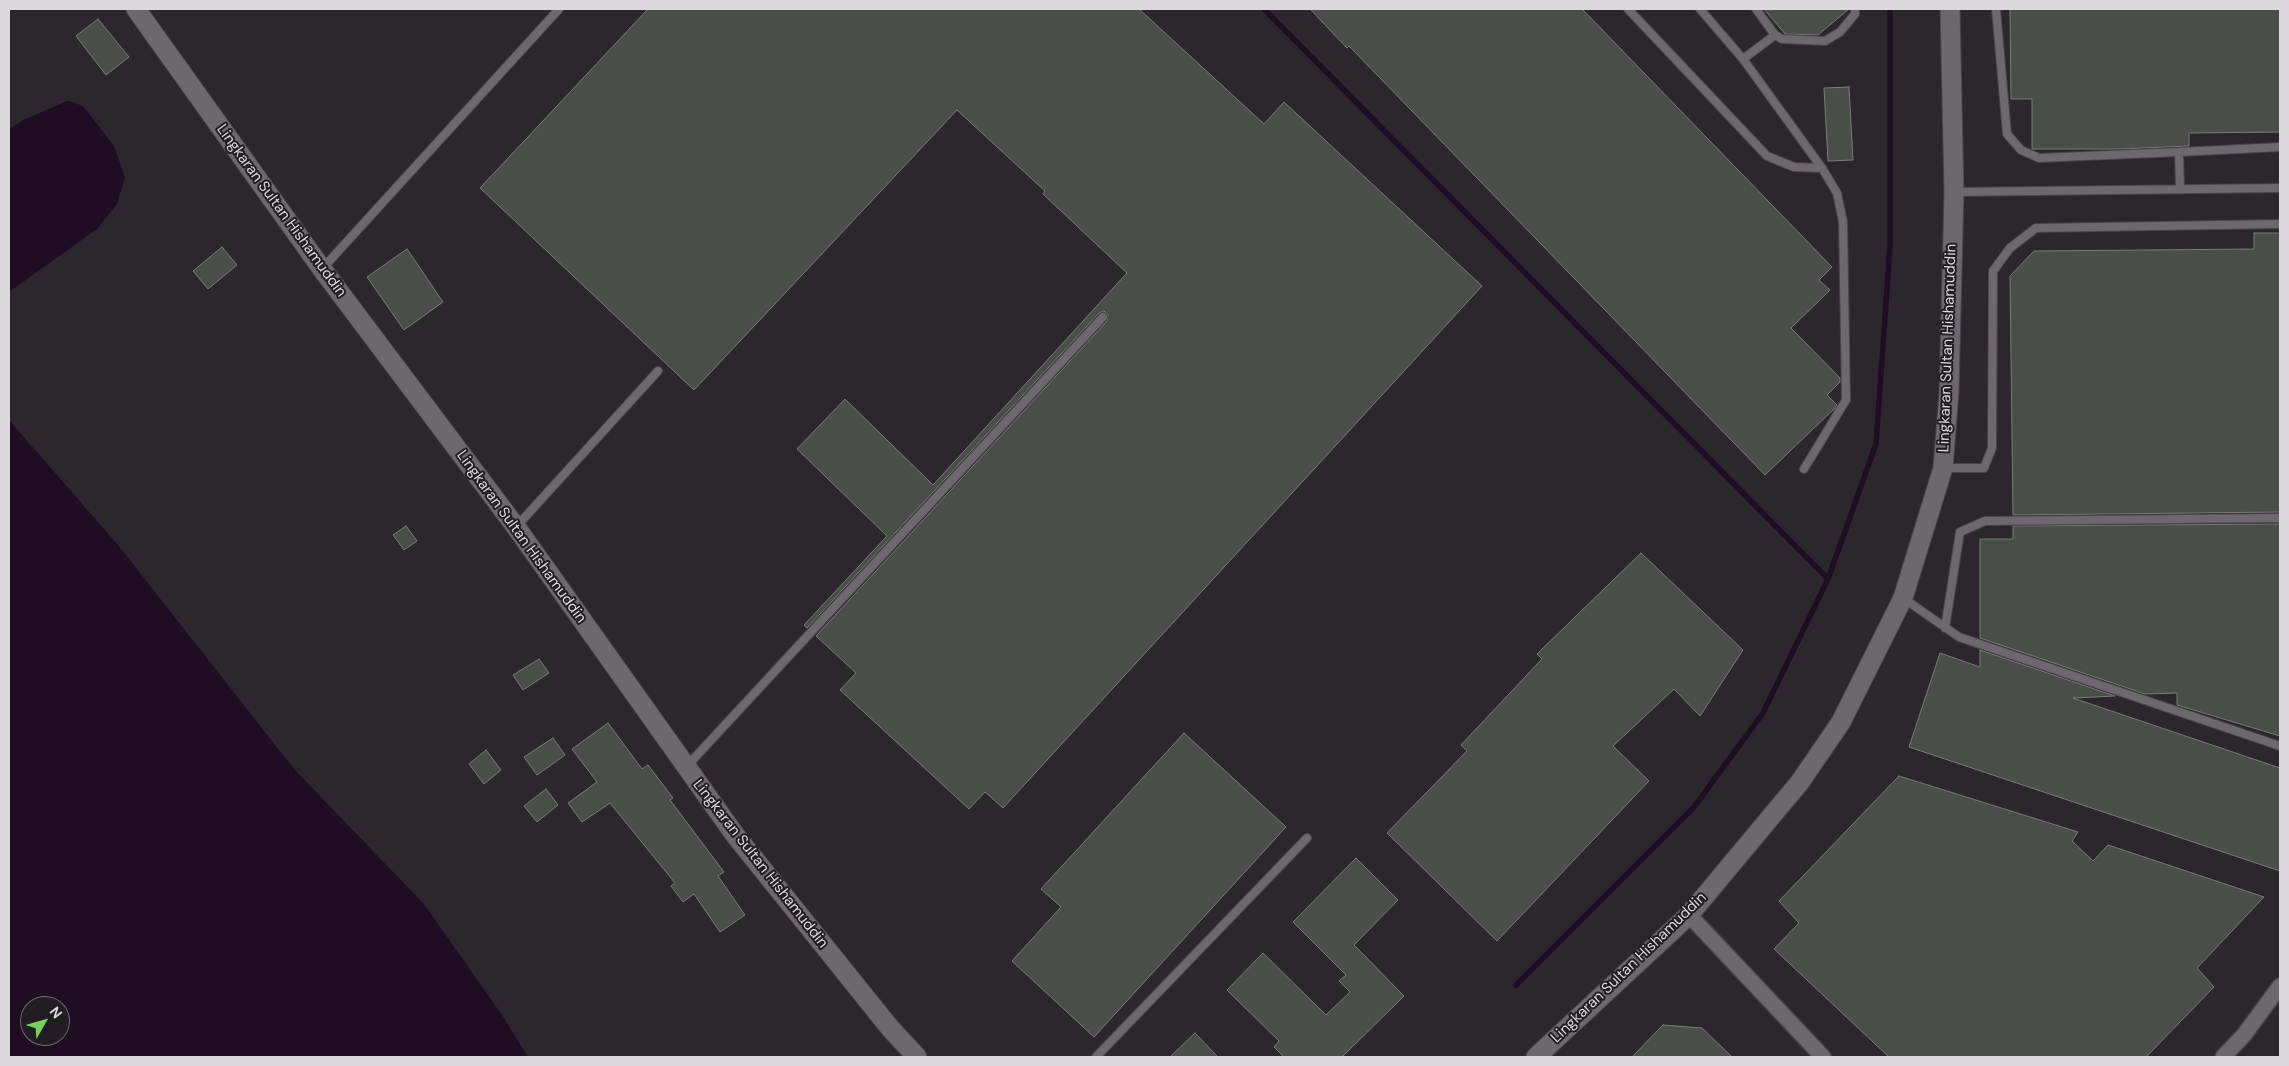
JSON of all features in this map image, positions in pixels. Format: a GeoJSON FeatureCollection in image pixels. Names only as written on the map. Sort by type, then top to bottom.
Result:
{"type":"FeatureCollection","features":[{"type":"Feature","properties":{"kind":"street","name":"Lingkaran Sultan Hishamuddin"},"geometry":{"type":"LineString","coordinates":[[136,9],[322,269],[516,527],[734,835],[890,1028],[917,1057]]}},
{"type":"Feature","properties":{"kind":"street","name":"Lingkaran Sultan Hishamuddin"},"geometry":{"type":"LineString","coordinates":[[1536,1057],[1689,914],[1800,782],[1841,722],[1903,598],[1943,468],[1949,392],[1954,192],[1950,9]]}},
{"type":"Feature","properties":{"kind":"street"},"geometry":{"type":"LineString","coordinates":[[1689,914],[1823,1057]]}},
{"type":"Feature","properties":{"kind":"street"},"geometry":{"type":"LineString","coordinates":[[2223,1057],[2244,1035],[2280,986]]}},
{"type":"Feature","properties":{"kind":"lane"},"geometry":{"type":"LineString","coordinates":[[322,269],[559,9]]}},
{"type":"Feature","properties":{"kind":"lane"},"geometry":{"type":"LineString","coordinates":[[1628,9],[1766,156],[1794,167],[1822,168]]}},
{"type":"Feature","properties":{"kind":"lane"},"geometry":{"type":"LineString","coordinates":[[1700,9],[1743,59],[1822,168],[1837,193],[1842,222],[1846,400],[1804,469]]}},
{"type":"Feature","properties":{"kind":"lane"},"geometry":{"type":"LineString","coordinates":[[1756,9],[1776,35],[1782,39],[1825,41],[1840,32],[1855,14],[1855,9]]}},
{"type":"Feature","properties":{"kind":"lane"},"geometry":{"type":"LineString","coordinates":[[1996,9],[2007,134],[2021,150],[2039,158],[2280,147]]}},
{"type":"Feature","properties":{"kind":"lane"},"geometry":{"type":"LineString","coordinates":[[1743,59],[1776,35]]}},
{"type":"Feature","properties":{"kind":"lane"},"geometry":{"type":"LineString","coordinates":[[2179,152],[2180,188]]}},
{"type":"Feature","properties":{"kind":"lane"},"geometry":{"type":"LineString","coordinates":[[1954,192],[2280,188]]}},
{"type":"Feature","properties":{"kind":"lane"},"geometry":{"type":"LineString","coordinates":[[1943,468],[1984,468],[1992,448],[1993,271],[2010,248],[2036,228],[2280,224]]}},
{"type":"Feature","properties":{"kind":"lane"},"geometry":{"type":"LineString","coordinates":[[685,768],[1103,317]]}},
{"type":"Feature","properties":{"kind":"lane"},"geometry":{"type":"LineString","coordinates":[[516,527],[658,371]]}},
{"type":"Feature","properties":{"kind":"lane"},"geometry":{"type":"LineString","coordinates":[[1944,628],[1960,532],[1985,520],[2280,518]]}},
{"type":"Feature","properties":{"kind":"lane"},"geometry":{"type":"LineString","coordinates":[[1903,598],[1959,638],[2280,746]]}},
{"type":"Feature","properties":{"kind":"lane"},"geometry":{"type":"LineString","coordinates":[[1096,1057],[1307,838]]}},
{"type":"Feature","properties":{"kind":"shaded area"},"geometry":{"type":"Polygon","coordinates":[[[67,101],[84,107],[114,146],[125,177],[117,204],[97,229],[9,292],[9,129],[23,120],[67,101]]]}},
{"type":"Feature","properties":{"kind":"shaded area"},"geometry":{"type":"Polygon","coordinates":[[[9,420],[118,545],[294,769],[424,904],[502,1015],[528,1057],[9,1057],[9,420]]]}},
{"type":"Feature","properties":{"kind":"building"},"geometry":{"type":"Polygon","coordinates":[[[648,9],[1139,9],[1264,124],[1284,102],[1482,286],[1003,808],[985,792],[969,809],[840,690],[856,673],[816,636],[1107,321],[1108,315],[1104,311],[1099,313],[807,628],[804,625],[887,536],[797,449],[845,399],[933,485],[1127,273],[1043,194],[1045,191],[957,110],[694,390],[480,188],[648,9]]]}},
{"type":"Feature","properties":{"kind":"building"},"geometry":{"type":"Polygon","coordinates":[[[1310,9],[1582,9],[1832,267],[1819,280],[1830,290],[1791,328],[1840,378],[1840,382],[1827,395],[1837,405],[1835,408],[1765,475],[1349,46],[1347,48],[1310,9]]]}},
{"type":"Feature","properties":{"kind":"building"},"geometry":{"type":"Polygon","coordinates":[[[1764,9],[1849,9],[1818,35],[1785,34],[1764,9]]]}},
{"type":"Feature","properties":{"kind":"building"},"geometry":{"type":"Polygon","coordinates":[[[2010,9],[2280,9],[2280,132],[2189,133],[2189,146],[2121,149],[2032,149],[2032,99],[2011,99],[2010,9]]]}},
{"type":"Feature","properties":{"kind":"building"},"geometry":{"type":"Polygon","coordinates":[[[98,19],[129,57],[106,75],[76,36],[98,19]]]}},
{"type":"Feature","properties":{"kind":"building"},"geometry":{"type":"Polygon","coordinates":[[[1849,87],[1853,160],[1828,161],[1824,88],[1849,87]]]}},
{"type":"Feature","properties":{"kind":"building"},"geometry":{"type":"Polygon","coordinates":[[[2254,233],[2280,233],[2280,512],[2013,515],[2010,276],[2034,251],[2254,249],[2254,233]]]}},
{"type":"Feature","properties":{"kind":"building"},"geometry":{"type":"Polygon","coordinates":[[[222,247],[237,265],[208,289],[193,271],[222,247]]]}},
{"type":"Feature","properties":{"kind":"building"},"geometry":{"type":"Polygon","coordinates":[[[407,249],[443,302],[404,330],[367,277],[407,249]]]}},
{"type":"Feature","properties":{"kind":"building"},"geometry":{"type":"Polygon","coordinates":[[[2280,524],[2280,736],[2177,705],[2177,693],[2145,694],[1980,638],[1980,539],[2013,539],[2013,526],[2280,524]]]}},
{"type":"Feature","properties":{"kind":"building"},"geometry":{"type":"Polygon","coordinates":[[[406,526],[417,541],[404,550],[393,535],[406,526]]]}},
{"type":"Feature","properties":{"kind":"building"},"geometry":{"type":"Polygon","coordinates":[[[1641,553],[1743,650],[1700,716],[1674,689],[1613,746],[1649,781],[1497,941],[1387,833],[1467,751],[1461,745],[1542,659],[1537,654],[1641,553]]]}},
{"type":"Feature","properties":{"kind":"building"},"geometry":{"type":"Polygon","coordinates":[[[1980,650],[2115,696],[2073,698],[2280,768],[2280,871],[1909,747],[1940,653],[1980,667],[1980,650]]]}},
{"type":"Feature","properties":{"kind":"building"},"geometry":{"type":"Polygon","coordinates":[[[539,659],[549,673],[523,690],[513,675],[539,659]]]}},
{"type":"Feature","properties":{"kind":"building"},"geometry":{"type":"Polygon","coordinates":[[[608,723],[642,769],[648,765],[673,798],[670,800],[724,872],[718,876],[745,915],[720,932],[694,894],[683,902],[671,886],[675,883],[610,803],[582,822],[568,803],[597,782],[572,749],[608,723]]]}},
{"type":"Feature","properties":{"kind":"building"},"geometry":{"type":"Polygon","coordinates":[[[1184,733],[1286,827],[1094,1037],[1012,961],[1061,907],[1041,889],[1184,733]]]}},
{"type":"Feature","properties":{"kind":"building"},"geometry":{"type":"Polygon","coordinates":[[[553,738],[565,755],[537,775],[524,757],[553,738]]]}},
{"type":"Feature","properties":{"kind":"building"},"geometry":{"type":"Polygon","coordinates":[[[486,750],[501,770],[484,784],[469,764],[486,750]]]}},
{"type":"Feature","properties":{"kind":"building"},"geometry":{"type":"Polygon","coordinates":[[[1899,776],[2078,832],[2072,841],[2093,861],[2108,845],[2264,897],[2197,968],[2214,987],[2146,1057],[1889,1057],[1774,949],[1799,923],[1779,901],[1899,776]]]}},
{"type":"Feature","properties":{"kind":"building"},"geometry":{"type":"Polygon","coordinates":[[[546,789],[558,805],[537,822],[524,806],[546,789]]]}},
{"type":"Feature","properties":{"kind":"building"},"geometry":{"type":"Polygon","coordinates":[[[1356,858],[1398,900],[1354,945],[1404,996],[1342,1057],[1284,1057],[1274,1047],[1279,1041],[1227,990],[1263,953],[1326,1015],[1350,992],[1339,981],[1346,975],[1293,922],[1356,858]]]}},
{"type":"Feature","properties":{"kind":"building"},"geometry":{"type":"Polygon","coordinates":[[[1663,1025],[1702,1028],[1732,1057],[1632,1057],[1663,1025]]]}},
{"type":"Feature","properties":{"kind":"building"},"geometry":{"type":"Polygon","coordinates":[[[1195,1033],[1218,1057],[1170,1057],[1195,1033]]]}},
{"type":"Feature","properties":{"kind":"waterway"},"geometry":{"type":"LineString","coordinates":[[1264,9],[1828,579]]}},
{"type":"Feature","properties":{"kind":"waterway"},"geometry":{"type":"LineString","coordinates":[[1516,985],[1694,807],[1763,713],[1828,579],[1876,444],[1890,246],[1890,9]]}}]}
